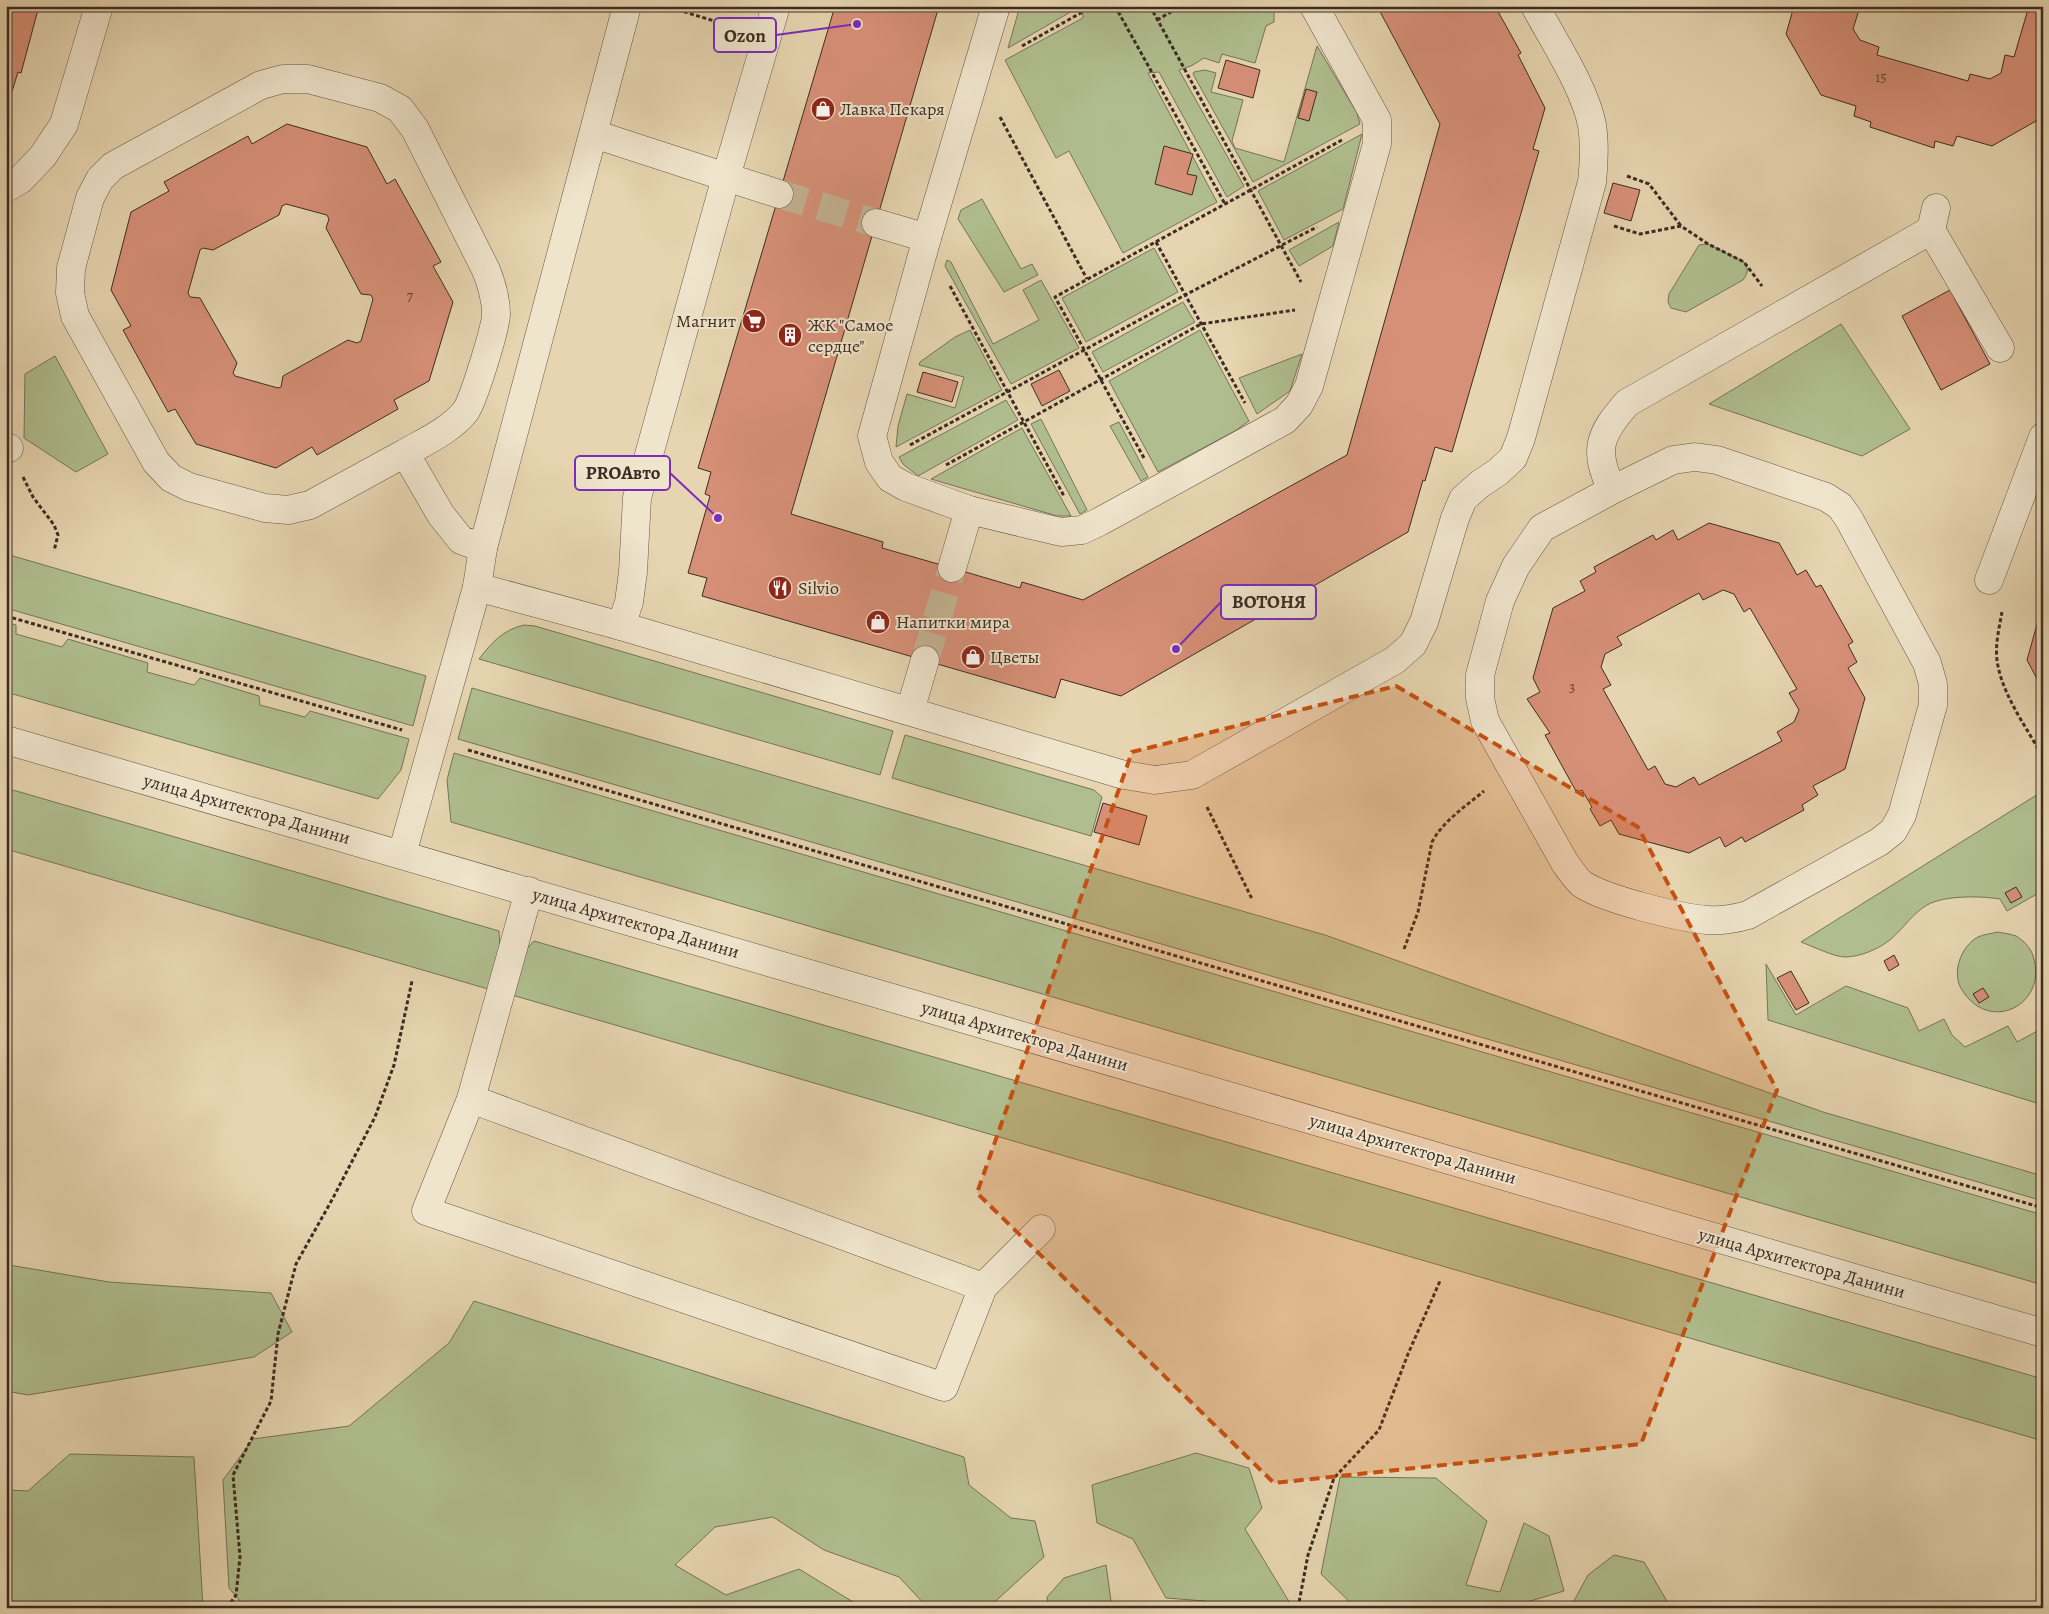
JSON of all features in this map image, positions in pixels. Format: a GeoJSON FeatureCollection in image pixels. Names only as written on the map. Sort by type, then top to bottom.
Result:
{"type":"FeatureCollection","features":[{"type":"Feature","properties":{"kind":"street"},"geometry":{"type":"LineString","coordinates":[[6,188],[20,180],[43,156],[64,124],[99,6]]}},
{"type":"Feature","properties":{"kind":"street"},"geometry":{"type":"LineString","coordinates":[[402,854],[477,587],[483,548],[628,6]]}},
{"type":"Feature","properties":{"kind":"street"},"geometry":{"type":"LineString","coordinates":[[621,626],[629,602],[633,572],[637,498],[726,177],[776,6]]}},
{"type":"Feature","properties":{"kind":"street"},"geometry":{"type":"LineString","coordinates":[[996,6],[927,238],[872,436],[878,462],[890,478],[906,487],[969,510],[1061,532],[1082,530],[1285,420],[1299,405],[1309,386],[1322,309],[1360,204],[1377,144],[1378,120],[1314,6]]}},
{"type":"Feature","properties":{"kind":"street"},"geometry":{"type":"LineString","coordinates":[[477,587],[621,626],[1124,775],[1155,780],[1192,775],[1395,660],[1413,644],[1424,622],[1455,518],[1463,499],[1513,458],[1521,438],[1583,216],[1592,182],[1595,153],[1592,124],[1584,98],[1535,6]]}},
{"type":"Feature","properties":{"kind":"street"},"geometry":{"type":"LineString","coordinates":[[283,79],[308,79],[380,98],[400,109],[415,129],[486,270],[494,292],[496,316],[475,391],[466,411],[450,427],[405,453],[310,505],[288,510],[265,508],[198,490],[171,478],[156,462],[75,316],[70,293],[71,268],[90,198],[100,179],[113,166],[261,85],[283,79]]}},
{"type":"Feature","properties":{"kind":"street"},"geometry":{"type":"LineString","coordinates":[[594,134],[778,194]]}},
{"type":"Feature","properties":{"kind":"street"},"geometry":{"type":"LineString","coordinates":[[1612,490],[1602,469],[1601,446],[1609,424],[1627,403],[1934,219],[2000,348]]}},
{"type":"Feature","properties":{"kind":"street"},"geometry":{"type":"LineString","coordinates":[[876,223],[927,238]]}},
{"type":"Feature","properties":{"kind":"street"},"geometry":{"type":"LineString","coordinates":[[1989,580],[2043,437]]}},
{"type":"Feature","properties":{"kind":"street"},"geometry":{"type":"LineString","coordinates":[[405,453],[441,515],[461,540],[483,548]]}},
{"type":"Feature","properties":{"kind":"street"},"geometry":{"type":"LineString","coordinates":[[1695,457],[1726,463],[1826,497],[1840,506],[1850,519],[1927,663],[1933,684],[1933,705],[1902,816],[1893,831],[1880,842],[1748,915],[1730,920],[1707,920],[1685,917],[1608,896],[1581,884],[1565,864],[1485,721],[1480,698],[1480,675],[1500,601],[1516,566],[1542,528],[1612,490],[1673,460],[1695,457]]}},
{"type":"Feature","properties":{"kind":"street"},"geometry":{"type":"LineString","coordinates":[[952,568],[969,510]]}},
{"type":"Feature","properties":{"kind":"street"},"geometry":{"type":"LineString","coordinates":[[910,712],[925,660]]}},
{"type":"Feature","properties":{"kind":"street","name":"улица Архитектора Данини"},"geometry":{"type":"LineString","coordinates":[[6,740],[2043,1333]]}},
{"type":"Feature","properties":{"kind":"street"},"geometry":{"type":"LineString","coordinates":[[528,892],[471,1099],[426,1211],[944,1387],[983,1287],[1041,1229]]}},
{"type":"Feature","properties":{"kind":"street"},"geometry":{"type":"LineString","coordinates":[[471,1099],[983,1287]]}},
{"type":"Feature","properties":{"kind":"path"},"geometry":{"type":"LineString","coordinates":[[665,6],[767,37]]}},
{"type":"Feature","properties":{"kind":"path"},"geometry":{"type":"LineString","coordinates":[[983,48],[1007,54],[1093,6]]}},
{"type":"Feature","properties":{"kind":"path"},"geometry":{"type":"LineString","coordinates":[[1115,6],[1225,204]]}},
{"type":"Feature","properties":{"kind":"path"},"geometry":{"type":"LineString","coordinates":[[906,487],[1201,324],[1322,309],[1282,245],[1150,6]]}},
{"type":"Feature","properties":{"kind":"path"},"geometry":{"type":"LineString","coordinates":[[1157,20],[1181,6]]}},
{"type":"Feature","properties":{"kind":"path"},"geometry":{"type":"LineString","coordinates":[[974,79],[993,104],[1087,279]]}},
{"type":"Feature","properties":{"kind":"path"},"geometry":{"type":"LineString","coordinates":[[1160,488],[1055,297],[1378,120]]}},
{"type":"Feature","properties":{"kind":"path"},"geometry":{"type":"LineString","coordinates":[[1594,164],[1649,184],[1681,226],[1708,244],[1744,262]]}},
{"type":"Feature","properties":{"kind":"path"},"geometry":{"type":"LineString","coordinates":[[878,462],[1186,295],[1360,204]]}},
{"type":"Feature","properties":{"kind":"path"},"geometry":{"type":"LineString","coordinates":[[1583,216],[1640,234],[1681,226]]}},
{"type":"Feature","properties":{"kind":"path"},"geometry":{"type":"LineString","coordinates":[[927,238],[943,273],[1082,530]]}},
{"type":"Feature","properties":{"kind":"path"},"geometry":{"type":"LineString","coordinates":[[1156,242],[1262,433]]}},
{"type":"Feature","properties":{"kind":"path"},"geometry":{"type":"LineString","coordinates":[[8,448],[33,497],[54,525],[58,535],[54,551]]}},
{"type":"Feature","properties":{"kind":"path"},"geometry":{"type":"LineString","coordinates":[[1989,580],[2003,607],[1997,640],[1997,665],[2003,685],[2043,757]]}},
{"type":"Feature","properties":{"kind":"path"},"geometry":{"type":"LineString","coordinates":[[6,616],[404,731]]}},
{"type":"Feature","properties":{"kind":"path"},"geometry":{"type":"LineString","coordinates":[[461,748],[2043,1208]]}},
{"type":"Feature","properties":{"kind":"path"},"geometry":{"type":"LineString","coordinates":[[1404,949],[1418,912],[1432,842],[1437,833],[1511,768]]}},
{"type":"Feature","properties":{"kind":"path"},"geometry":{"type":"LineString","coordinates":[[1214,821],[1252,899]]}},
{"type":"Feature","properties":{"kind":"path"},"geometry":{"type":"LineString","coordinates":[[227,1608],[236,1595],[240,1557],[233,1475],[272,1401],[278,1334],[296,1264],[334,1198],[375,1117],[394,1065],[412,981]]}},
{"type":"Feature","properties":{"kind":"path"},"geometry":{"type":"LineString","coordinates":[[1298,1608],[1308,1555],[1334,1478],[1379,1430],[1408,1354],[1440,1281]]}},
{"type":"Feature","properties":{"kind":"highlighted area"},"geometry":{"type":"Polygon","coordinates":[[[1396,686],[1638,827],[1777,1090],[1641,1444],[1274,1483],[977,1193],[1132,752],[1396,686]]]}},
{"type":"Feature","properties":{"kind":"green space"},"geometry":{"type":"Polygon","coordinates":[[[1020,6],[1081,6],[1008,48],[1020,6]]]}},
{"type":"Feature","properties":{"kind":"green space"},"geometry":{"type":"Polygon","coordinates":[[[1082,6],[1274,6],[1274,22],[1266,26],[1255,63],[1222,54],[1219,63],[1204,58],[1191,66],[1179,70],[1244,186],[1227,197],[1159,72],[1148,73],[1217,202],[1123,253],[1069,151],[1056,158],[1005,60],[1083,18],[1082,6]]]}},
{"type":"Feature","properties":{"kind":"green space"},"geometry":{"type":"Polygon","coordinates":[[[1317,46],[1357,113],[1360,124],[1253,182],[1193,74],[1194,72],[1205,70],[1216,73],[1211,92],[1243,100],[1232,141],[1235,148],[1284,162],[1317,46]]]}},
{"type":"Feature","properties":{"kind":"green space"},"geometry":{"type":"Polygon","coordinates":[[[1362,134],[1343,209],[1284,240],[1258,191],[1362,134]]]}},
{"type":"Feature","properties":{"kind":"green space"},"geometry":{"type":"Polygon","coordinates":[[[982,199],[1021,269],[1032,264],[1038,275],[1004,292],[958,219],[961,210],[982,199]]]}},
{"type":"Feature","properties":{"kind":"green space"},"geometry":{"type":"Polygon","coordinates":[[[1339,222],[1333,246],[1299,266],[1289,250],[1339,222]]]}},
{"type":"Feature","properties":{"kind":"green space"},"geometry":{"type":"Polygon","coordinates":[[[1708,244],[1744,262],[1747,267],[1745,278],[1686,312],[1671,308],[1668,302],[1669,294],[1699,245],[1708,244]]]}},
{"type":"Feature","properties":{"kind":"green space"},"geometry":{"type":"Polygon","coordinates":[[[1154,248],[1178,292],[1086,342],[1062,298],[1154,248]]]}},
{"type":"Feature","properties":{"kind":"green space"},"geometry":{"type":"Polygon","coordinates":[[[947,260],[951,262],[993,344],[1039,320],[1023,290],[1041,280],[1079,348],[1011,384],[945,266],[947,260]]]}},
{"type":"Feature","properties":{"kind":"green space"},"geometry":{"type":"Polygon","coordinates":[[[1183,302],[1195,322],[1103,372],[1092,352],[1183,302]]]}},
{"type":"Feature","properties":{"kind":"green space"},"geometry":{"type":"Polygon","coordinates":[[[1841,324],[1910,429],[1862,456],[1709,404],[1841,324]]]}},
{"type":"Feature","properties":{"kind":"green space"},"geometry":{"type":"Polygon","coordinates":[[[970,330],[1002,390],[896,447],[898,426],[907,394],[955,408],[964,377],[919,365],[920,362],[955,337],[970,330]]]}},
{"type":"Feature","properties":{"kind":"green space"},"geometry":{"type":"Polygon","coordinates":[[[1200,330],[1249,421],[1235,431],[1158,472],[1109,381],[1200,330]]]}},
{"type":"Feature","properties":{"kind":"green space"},"geometry":{"type":"Polygon","coordinates":[[[1302,354],[1290,391],[1257,414],[1239,378],[1302,354]]]}},
{"type":"Feature","properties":{"kind":"green space"},"geometry":{"type":"Polygon","coordinates":[[[55,356],[108,454],[76,472],[24,438],[25,374],[55,356]]]}},
{"type":"Feature","properties":{"kind":"green space"},"geometry":{"type":"Polygon","coordinates":[[[1006,400],[1018,420],[918,476],[903,464],[899,457],[1006,400]]]}},
{"type":"Feature","properties":{"kind":"green space"},"geometry":{"type":"Polygon","coordinates":[[[1041,419],[1087,510],[1080,514],[1031,424],[1041,419]]]}},
{"type":"Feature","properties":{"kind":"green space"},"geometry":{"type":"Polygon","coordinates":[[[1119,422],[1148,477],[1141,481],[1110,426],[1119,422]]]}},
{"type":"Feature","properties":{"kind":"green space"},"geometry":{"type":"Polygon","coordinates":[[[1022,428],[1071,516],[1057,516],[931,479],[1022,428]]]}},
{"type":"Feature","properties":{"kind":"green space"},"geometry":{"type":"Polygon","coordinates":[[[6,554],[426,676],[413,726],[6,608],[6,554]]]}},
{"type":"Feature","properties":{"kind":"green space"},"geometry":{"type":"Polygon","coordinates":[[[6,622],[16,625],[16,634],[62,647],[68,639],[148,663],[147,672],[194,685],[200,678],[259,696],[260,705],[305,717],[310,711],[409,739],[401,770],[378,799],[6,692],[6,622]]]}},
{"type":"Feature","properties":{"kind":"green space"},"geometry":{"type":"Polygon","coordinates":[[[524,625],[535,626],[893,731],[880,775],[479,659],[504,633],[524,625]]]}},
{"type":"Feature","properties":{"kind":"green space"},"geometry":{"type":"Polygon","coordinates":[[[472,688],[1325,935],[1823,1112],[2043,1176],[2043,1201],[458,739],[472,688]]]}},
{"type":"Feature","properties":{"kind":"green space"},"geometry":{"type":"Polygon","coordinates":[[[905,735],[1094,790],[1102,797],[1091,836],[892,778],[905,735]]]}},
{"type":"Feature","properties":{"kind":"green space"},"geometry":{"type":"Polygon","coordinates":[[[454,753],[2043,1215],[2043,1285],[451,822],[447,780],[454,753]]]}},
{"type":"Feature","properties":{"kind":"green space"},"geometry":{"type":"Polygon","coordinates":[[[6,788],[499,931],[500,947],[488,989],[6,849],[6,788]]]}},
{"type":"Feature","properties":{"kind":"green space"},"geometry":{"type":"Polygon","coordinates":[[[2043,791],[2043,905],[2037,894],[2007,911],[2000,899],[1963,897],[1943,899],[1927,905],[1886,943],[1869,952],[1851,957],[1835,955],[1801,942],[2043,791]]]}},
{"type":"Feature","properties":{"kind":"green space"},"geometry":{"type":"Polygon","coordinates":[[[1997,932],[2016,936],[2026,944],[2033,956],[2036,973],[2033,988],[2025,1000],[2014,1008],[2001,1012],[1987,1010],[1974,1003],[1962,990],[1957,976],[1963,953],[1972,941],[1983,935],[1997,932]]]}},
{"type":"Feature","properties":{"kind":"green space"},"geometry":{"type":"Polygon","coordinates":[[[534,941],[2043,1379],[2043,1441],[512,995],[523,953],[534,941]]]}},
{"type":"Feature","properties":{"kind":"green space"},"geometry":{"type":"Polygon","coordinates":[[[1766,964],[1796,1015],[1846,986],[1908,1008],[1919,1031],[1944,1019],[1952,1035],[1965,1047],[2008,1026],[2017,1042],[2043,1028],[2043,1105],[1768,1020],[1766,964]]]}},
{"type":"Feature","properties":{"kind":"green space"},"geometry":{"type":"Polygon","coordinates":[[[6,1262],[9,1265],[109,1282],[271,1293],[292,1332],[254,1357],[28,1395],[6,1391],[6,1262]]]}},
{"type":"Feature","properties":{"kind":"green space"},"geometry":{"type":"Polygon","coordinates":[[[474,1301],[964,1457],[969,1485],[1011,1518],[1035,1521],[1044,1557],[988,1608],[928,1608],[899,1577],[824,1550],[773,1517],[715,1527],[675,1565],[726,1595],[799,1569],[863,1608],[246,1608],[229,1588],[223,1480],[253,1439],[349,1426],[449,1343],[474,1301]]]}},
{"type":"Feature","properties":{"kind":"green space"},"geometry":{"type":"Polygon","coordinates":[[[1196,1453],[1249,1468],[1262,1508],[1245,1529],[1293,1608],[1204,1608],[1205,1601],[1166,1598],[1133,1539],[1097,1523],[1092,1485],[1196,1453]]]}},
{"type":"Feature","properties":{"kind":"green space"},"geometry":{"type":"Polygon","coordinates":[[[70,1454],[194,1457],[203,1608],[6,1608],[6,1490],[28,1491],[70,1454]]]}},
{"type":"Feature","properties":{"kind":"green space"},"geometry":{"type":"Polygon","coordinates":[[[1340,1477],[1436,1478],[1487,1521],[1466,1585],[1500,1592],[1524,1523],[1549,1536],[1564,1591],[1507,1608],[1356,1608],[1321,1574],[1340,1477]]]}},
{"type":"Feature","properties":{"kind":"green space"},"geometry":{"type":"Polygon","coordinates":[[[1614,1555],[1644,1562],[1671,1608],[1570,1608],[1588,1575],[1614,1555]]]}},
{"type":"Feature","properties":{"kind":"green space"},"geometry":{"type":"Polygon","coordinates":[[[1106,1565],[1112,1608],[1048,1608],[1047,1597],[1064,1578],[1106,1565]]]}},
{"type":"Feature","properties":{"kind":"building"},"geometry":{"type":"Polygon","coordinates":[[[6,6],[39,6],[21,73],[18,72],[10,98],[6,97],[6,6]]]}},
{"type":"Feature","properties":{"kind":"building","name":"ЖК \"Самое сердце\""},"geometry":{"type":"Polygon","coordinates":[[[835,6],[939,6],[791,514],[883,542],[882,548],[1020,588],[1022,582],[1083,600],[1347,455],[1440,124],[1377,6],[1495,6],[1521,53],[1518,55],[1545,108],[1533,149],[1539,151],[1452,452],[1435,447],[1408,532],[1121,696],[1061,679],[1055,698],[702,596],[707,578],[688,573],[710,496],[705,494],[711,472],[698,468],[835,6]]]}},
{"type":"Feature","properties":{"kind":"building"},"geometry":{"type":"Polygon","coordinates":[[[1794,6],[1851,6],[1851,8],[1859,10],[1853,29],[1860,40],[1879,47],[1877,55],[1968,81],[1970,74],[1990,79],[2001,73],[2005,55],[2014,57],[2029,6],[2043,6],[2043,117],[1992,146],[1957,136],[1953,146],[1935,141],[1934,148],[1870,127],[1871,122],[1854,116],[1856,106],[1821,95],[1786,34],[1794,6]]]}},
{"type":"Feature","properties":{"kind":"building"},"geometry":{"type":"Polygon","coordinates":[[[1226,60],[1260,70],[1253,98],[1218,88],[1226,60]]]}},
{"type":"Feature","properties":{"kind":"building"},"geometry":{"type":"Polygon","coordinates":[[[1306,89],[1317,92],[1309,121],[1298,118],[1306,89]]]}},
{"type":"Feature","properties":{"kind":"building"},"geometry":{"type":"Polygon","coordinates":[[[287,124],[367,147],[387,184],[395,179],[441,262],[433,266],[453,302],[429,381],[394,400],[398,409],[317,455],[312,447],[276,468],[196,444],[175,409],[168,412],[123,330],[131,326],[111,290],[131,212],[169,191],[164,182],[248,136],[252,144],[287,124]],[[286,204],[282,206],[279,215],[213,250],[203,248],[200,250],[188,293],[190,297],[200,298],[237,363],[233,373],[235,376],[278,388],[281,387],[283,376],[348,340],[357,343],[361,341],[373,299],[371,295],[361,294],[326,228],[329,219],[327,215],[286,204]]]}},
{"type":"Feature","properties":{"kind":"building"},"geometry":{"type":"Polygon","coordinates":[[[1164,146],[1193,154],[1187,174],[1197,176],[1192,195],[1155,184],[1164,146]]]}},
{"type":"Feature","properties":{"kind":"building"},"geometry":{"type":"Polygon","coordinates":[[[1613,183],[1640,190],[1631,221],[1604,213],[1613,183]]]}},
{"type":"Feature","properties":{"kind":"building"},"geometry":{"type":"Polygon","coordinates":[[[1950,290],[1990,364],[1941,390],[1902,316],[1950,290]]]}},
{"type":"Feature","properties":{"kind":"building"},"geometry":{"type":"Polygon","coordinates":[[[1059,370],[1070,391],[1042,406],[1031,384],[1059,370]]]}},
{"type":"Feature","properties":{"kind":"building"},"geometry":{"type":"Polygon","coordinates":[[[923,372],[958,382],[952,402],[917,392],[923,372]]]}},
{"type":"Feature","properties":{"kind":"building"},"geometry":{"type":"Polygon","coordinates":[[[1709,523],[1779,543],[1797,575],[1806,570],[1816,587],[1821,585],[1853,642],[1848,645],[1857,662],[1848,668],[1865,698],[1845,769],[1813,786],[1818,795],[1802,805],[1804,810],[1745,842],[1742,837],[1725,847],[1720,837],[1689,853],[1619,834],[1611,820],[1600,826],[1582,790],[1577,793],[1545,735],[1550,733],[1527,699],[1540,692],[1533,678],[1553,608],[1585,591],[1580,581],[1596,572],[1594,567],[1653,535],[1656,540],[1673,530],[1678,540],[1709,523]],[[1723,590],[1703,600],[1699,593],[1617,637],[1622,645],[1605,654],[1601,667],[1611,685],[1603,689],[1648,770],[1655,766],[1665,784],[1676,787],[1694,777],[1699,785],[1782,741],[1777,732],[1794,722],[1799,710],[1789,693],[1797,689],[1750,608],[1744,612],[1734,594],[1723,590]]]}},
{"type":"Feature","properties":{"kind":"building"},"geometry":{"type":"Polygon","coordinates":[[[2041,610],[2043,611],[2043,690],[2027,660],[2041,610]]]}},
{"type":"Feature","properties":{"kind":"building"},"geometry":{"type":"Polygon","coordinates":[[[1103,803],[1147,816],[1139,845],[1094,832],[1103,803]]]}},
{"type":"Feature","properties":{"kind":"building"},"geometry":{"type":"Polygon","coordinates":[[[2016,887],[2022,897],[2011,903],[2005,893],[2016,887]]]}},
{"type":"Feature","properties":{"kind":"building"},"geometry":{"type":"Polygon","coordinates":[[[1894,955],[1899,965],[1889,971],[1884,961],[1894,955]]]}},
{"type":"Feature","properties":{"kind":"building"},"geometry":{"type":"Polygon","coordinates":[[[1791,971],[1809,1003],[1796,1010],[1777,978],[1791,971]]]}},
{"type":"Feature","properties":{"kind":"building"},"geometry":{"type":"Polygon","coordinates":[[[1983,988],[1989,997],[1979,1003],[1973,994],[1983,988]]]}},
{"type":"Feature","properties":{"kind":"tunnel"},"geometry":{"type":"LineString","coordinates":[[779,194],[876,223]]}},
{"type":"Feature","properties":{"kind":"tunnel"},"geometry":{"type":"LineString","coordinates":[[925,660],[952,568]]}},
{"type":"Feature","properties":{"kind":"place","name":"Ozon"},"geometry":{"type":"Point","coordinates":[857,24]}},
{"type":"Feature","properties":{"kind":"place","name":"Лавка Пекаря"},"geometry":{"type":"Point","coordinates":[823,109]}},
{"type":"Feature","properties":{"kind":"place","name":"Магнит"},"geometry":{"type":"Point","coordinates":[754,321]}},
{"type":"Feature","properties":{"kind":"place","name":"ЖК \"Самое сердце\""},"geometry":{"type":"Point","coordinates":[790,335]}},
{"type":"Feature","properties":{"kind":"place","name":"PROАвто"},"geometry":{"type":"Point","coordinates":[718,518]}},
{"type":"Feature","properties":{"kind":"place","name":"Silvio"},"geometry":{"type":"Point","coordinates":[780,588]}},
{"type":"Feature","properties":{"kind":"place","name":"Напитки мира"},"geometry":{"type":"Point","coordinates":[878,622]}},
{"type":"Feature","properties":{"kind":"place","name":"ВОТОНЯ"},"geometry":{"type":"Point","coordinates":[1176,649]}},
{"type":"Feature","properties":{"kind":"place","name":"Цветы"},"geometry":{"type":"Point","coordinates":[973,657]}}]}
